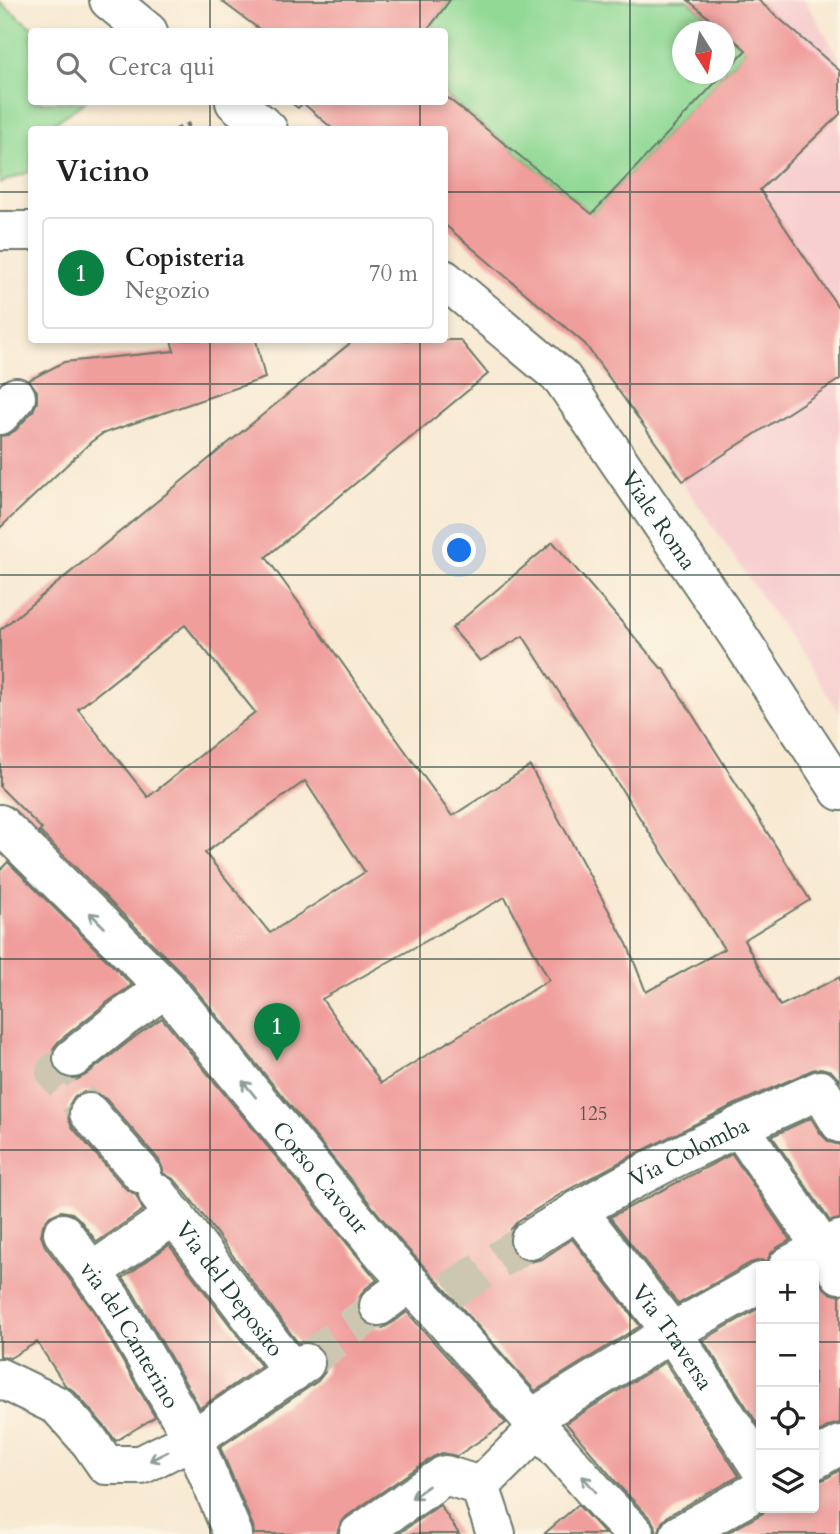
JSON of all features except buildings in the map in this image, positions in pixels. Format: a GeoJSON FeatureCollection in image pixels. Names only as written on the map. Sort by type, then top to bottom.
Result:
{"type":"FeatureCollection","features":[{"type":"Feature","properties":{"kind":"street"},"geometry":{"type":"LineString","coordinates":[[109,0],[143,28]]}},
{"type":"Feature","properties":{"kind":"street"},"geometry":{"type":"LineString","coordinates":[[239,105],[263,126]]}},
{"type":"Feature","properties":{"kind":"street"},"geometry":{"type":"LineString","coordinates":[[0,231],[28,231]]}},
{"type":"Feature","properties":{"kind":"street","name":"Viale Roma"},"geometry":{"type":"LineString","coordinates":[[448,282],[562,378],[737,634],[840,791]]}},
{"type":"Feature","properties":{"kind":"street","name":"Corso Cavour"},"geometry":{"type":"LineString","coordinates":[[0,824],[166,988],[386,1257],[430,1292],[535,1423],[635,1534]]}},
{"type":"Feature","properties":{"kind":"street"},"geometry":{"type":"LineString","coordinates":[[73,1058],[166,988]]}},
{"type":"Feature","properties":{"kind":"street","name":"Via Colomba"},"geometry":{"type":"LineString","coordinates":[[530,1240],[577,1210],[739,1126],[820,1090],[840,1123]]}},
{"type":"Feature","properties":{"kind":"street","name":"Via del Deposito"},"geometry":{"type":"LineString","coordinates":[[89,1113],[299,1368],[193,1439]]}},
{"type":"Feature","properties":{"kind":"street"},"geometry":{"type":"LineString","coordinates":[[739,1126],[834,1254],[807,1261]]}},
{"type":"Feature","properties":{"kind":"street"},"geometry":{"type":"LineString","coordinates":[[92,1272],[158,1194]]}},
{"type":"Feature","properties":{"kind":"street","name":"Via Traversa"},"geometry":{"type":"LineString","coordinates":[[577,1210],[672,1332],[756,1461]]}},
{"type":"Feature","properties":{"kind":"street","name":"via del Canterino"},"geometry":{"type":"LineString","coordinates":[[63,1233],[112,1300],[193,1439],[233,1534]]}},
{"type":"Feature","properties":{"kind":"street"},"geometry":{"type":"LineString","coordinates":[[480,1486],[535,1423],[672,1332],[756,1285]]}},
{"type":"Feature","properties":{"kind":"street"},"geometry":{"type":"LineString","coordinates":[[379,1306],[430,1292]]}},
{"type":"Feature","properties":{"kind":"street"},"geometry":{"type":"LineString","coordinates":[[0,1378],[58,1406],[106,1465],[141,1465],[193,1439]]}},
{"type":"Feature","properties":{"kind":"street"},"geometry":{"type":"LineString","coordinates":[[819,1457],[840,1445]]}},
{"type":"Feature","properties":{"kind":"street"},"geometry":{"type":"LineString","coordinates":[[359,1534],[445,1475],[480,1486]]}},
{"type":"Feature","properties":{"kind":"street"},"geometry":{"type":"LineString","coordinates":[[480,1486],[496,1534]]}},
{"type":"Feature","properties":{"kind":"street"},"geometry":{"type":"LineString","coordinates":[[680,1534],[756,1492]]}},
{"type":"Feature","properties":{"kind":"path"},"geometry":{"type":"LineString","coordinates":[[184,126],[192,122]]}},
{"type":"Feature","properties":{"kind":"shaded area"},"geometry":{"type":"Polygon","coordinates":[[[276,0],[805,0],[840,59],[840,713],[585,344],[448,136],[448,126],[323,126],[295,105],[448,105],[448,28],[253,28],[276,0]]]}},
{"type":"Feature","properties":{"kind":"green space"},"geometry":{"type":"Polygon","coordinates":[[[450,0],[688,0],[712,21],[672,21],[672,84],[714,84],[592,214],[448,97],[448,28],[429,28],[450,0]]]}},
{"type":"Feature","properties":{"kind":"green space"},"geometry":{"type":"Polygon","coordinates":[[[0,2],[32,28],[28,28],[28,105],[81,105],[49,126],[28,126],[28,172],[0,183],[0,2]]]}},
{"type":"Feature","properties":{"kind":"green space"},"geometry":{"type":"Polygon","coordinates":[[[735,41],[746,50],[735,62],[735,41]]]}},
{"type":"Feature","properties":{"kind":"tunnel"},"geometry":{"type":"LineString","coordinates":[[73,1058],[55,1072],[89,1113]]}},
{"type":"Feature","properties":{"kind":"tunnel"},"geometry":{"type":"LineString","coordinates":[[450,1291],[530,1240]]}},
{"type":"Feature","properties":{"kind":"tunnel"},"geometry":{"type":"LineString","coordinates":[[305,1363],[379,1306]]}},
{"type":"Feature","properties":{"kind":"place","name":"Copisteria"},"geometry":{"type":"Point","coordinates":[277,1061]}}]}
